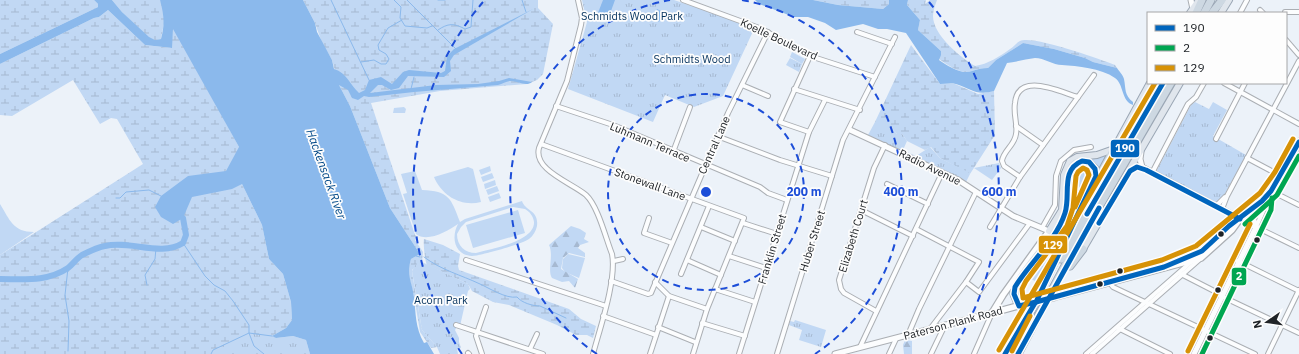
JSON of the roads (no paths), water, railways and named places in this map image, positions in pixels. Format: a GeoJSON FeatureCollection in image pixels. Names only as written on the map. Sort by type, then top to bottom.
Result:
{"type":"FeatureCollection","features":[{"type":"Feature","properties":{"kind":"highway"},"geometry":{"type":"LineString","coordinates":[[1193,12],[1202,0]]}},
{"type":"Feature","properties":{"kind":"highway"},"geometry":{"type":"LineString","coordinates":[[1205,12],[1211,0]]}},
{"type":"Feature","properties":{"kind":"highway"},"geometry":{"type":"LineString","coordinates":[[1213,12],[1219,0]]}},
{"type":"Feature","properties":{"kind":"highway"},"geometry":{"type":"LineString","coordinates":[[1213,12],[1222,0]]}},
{"type":"Feature","properties":{"kind":"highway"},"geometry":{"type":"LineString","coordinates":[[1121,156],[1134,126],[1157,84]]}},
{"type":"Feature","properties":{"kind":"highway"},"geometry":{"type":"LineString","coordinates":[[1005,354],[1162,84]]}},
{"type":"Feature","properties":{"kind":"highway"},"geometry":{"type":"LineString","coordinates":[[1018,354],[1054,287],[1170,84]]}},
{"type":"Feature","properties":{"kind":"highway"},"geometry":{"type":"LineString","coordinates":[[1030,311],[1081,210],[1114,149]]}},
{"type":"Feature","properties":{"kind":"highway"},"geometry":{"type":"LineString","coordinates":[[1021,305],[1014,297],[1015,287],[1063,218],[1068,203],[1070,171],[1075,164],[1084,161],[1093,165],[1096,173],[1081,210]]}},
{"type":"Feature","properties":{"kind":"highway"},"geometry":{"type":"LineString","coordinates":[[1054,287],[1083,249]]}},
{"type":"Feature","properties":{"kind":"main road"},"geometry":{"type":"LineString","coordinates":[[1193,12],[1199,0]]}},
{"type":"Feature","properties":{"kind":"main road"},"geometry":{"type":"LineString","coordinates":[[1222,12],[1229,0]]}},
{"type":"Feature","properties":{"kind":"main road"},"geometry":{"type":"LineString","coordinates":[[992,313],[1062,210],[1063,178],[1070,162],[1077,157],[1097,155],[1114,149],[1149,84]]}},
{"type":"Feature","properties":{"kind":"main road"},"geometry":{"type":"LineString","coordinates":[[1083,249],[1130,171],[1179,84]]}},
{"type":"Feature","properties":{"kind":"main road"},"geometry":{"type":"LineString","coordinates":[[1201,258],[1212,245],[1232,230],[1240,219],[1271,191],[1281,176],[1299,142]]}},
{"type":"Feature","properties":{"kind":"main road"},"geometry":{"type":"LineString","coordinates":[[1256,206],[1252,216],[1256,227]]}},
{"type":"Feature","properties":{"kind":"main road","name":"Paterson Plank Road"},"geometry":{"type":"LineString","coordinates":[[1164,267],[1212,245]]}},
{"type":"Feature","properties":{"kind":"main road","name":"Paterson Plank Road"},"geometry":{"type":"LineString","coordinates":[[992,313],[1201,258]]}},
{"type":"Feature","properties":{"kind":"street"},"geometry":{"type":"LineString","coordinates":[[578,0],[582,25],[567,79],[541,144],[538,157],[543,165],[588,198],[614,261],[604,316],[593,354]]}},
{"type":"Feature","properties":{"kind":"street","name":"Koelle Boulevard"},"geometry":{"type":"LineString","coordinates":[[683,0],[768,32],[810,56],[875,77]]}},
{"type":"Feature","properties":{"kind":"street"},"geometry":{"type":"LineString","coordinates":[[1191,0],[1193,12]]}},
{"type":"Feature","properties":{"kind":"street"},"geometry":{"type":"LineString","coordinates":[[1241,12],[1247,0]]}},
{"type":"Feature","properties":{"kind":"street"},"geometry":{"type":"LineString","coordinates":[[1285,12],[1299,12]]}},
{"type":"Feature","properties":{"kind":"street","name":"Central Lane"},"geometry":{"type":"LineString","coordinates":[[611,281],[648,294],[655,282],[717,136],[768,32]]}},
{"type":"Feature","properties":{"kind":"street"},"geometry":{"type":"LineString","coordinates":[[857,32],[892,44]]}},
{"type":"Feature","properties":{"kind":"street","name":"Huber Street"},"geometry":{"type":"LineString","coordinates":[[777,354],[846,135],[860,110],[895,37]]}},
{"type":"Feature","properties":{"kind":"street"},"geometry":{"type":"LineString","coordinates":[[1287,41],[1299,55]]}},
{"type":"Feature","properties":{"kind":"street"},"geometry":{"type":"LineString","coordinates":[[809,132],[780,122],[810,56]]}},
{"type":"Feature","properties":{"kind":"street"},"geometry":{"type":"LineString","coordinates":[[1287,84],[1299,61]]}},
{"type":"Feature","properties":{"kind":"street"},"geometry":{"type":"LineString","coordinates":[[990,227],[1020,177],[1094,75]]}},
{"type":"Feature","properties":{"kind":"street"},"geometry":{"type":"LineString","coordinates":[[1152,173],[1188,104],[1196,98],[1203,84]]}},
{"type":"Feature","properties":{"kind":"street"},"geometry":{"type":"LineString","coordinates":[[1226,84],[1299,124]]}},
{"type":"Feature","properties":{"kind":"street"},"geometry":{"type":"LineString","coordinates":[[1216,139],[1244,84]]}},
{"type":"Feature","properties":{"kind":"street"},"geometry":{"type":"LineString","coordinates":[[1222,209],[1227,196],[1287,84]]}},
{"type":"Feature","properties":{"kind":"street"},"geometry":{"type":"LineString","coordinates":[[742,85],[768,96]]}},
{"type":"Feature","properties":{"kind":"street"},"geometry":{"type":"LineString","coordinates":[[1020,177],[1004,166],[1002,161],[1016,138],[1016,96],[1029,85],[1039,85],[1078,97]]}},
{"type":"Feature","properties":{"kind":"street"},"geometry":{"type":"LineString","coordinates":[[794,89],[860,110]]}},
{"type":"Feature","properties":{"kind":"street","name":"Franklin Street"},"geometry":{"type":"LineString","coordinates":[[739,354],[809,132],[825,100]]}},
{"type":"Feature","properties":{"kind":"street","name":"Luhmann Terrace"},"geometry":{"type":"LineString","coordinates":[[556,106],[613,125],[673,152],[760,187],[768,193],[788,200]]}},
{"type":"Feature","properties":{"kind":"street"},"geometry":{"type":"LineString","coordinates":[[673,152],[690,107]]}},
{"type":"Feature","properties":{"kind":"street"},"geometry":{"type":"LineString","coordinates":[[1016,126],[1044,145]]}},
{"type":"Feature","properties":{"kind":"street","name":"Radio Avenue"},"geometry":{"type":"LineString","coordinates":[[850,130],[942,173],[1001,208],[1049,231]]}},
{"type":"Feature","properties":{"kind":"street"},"geometry":{"type":"LineString","coordinates":[[717,136],[798,166],[832,176]]}},
{"type":"Feature","properties":{"kind":"street","name":"Stonewall Lane"},"geometry":{"type":"LineString","coordinates":[[541,144],[744,218],[743,223],[777,234]]}},
{"type":"Feature","properties":{"kind":"street","name":"Elizabeth Court"},"geometry":{"type":"LineString","coordinates":[[876,311],[849,296],[841,289],[840,283],[874,168],[884,145]]}},
{"type":"Feature","properties":{"kind":"street"},"geometry":{"type":"LineString","coordinates":[[1042,228],[1055,205],[1056,176],[1061,161],[1074,150],[1091,148]]}},
{"type":"Feature","properties":{"kind":"street"},"geometry":{"type":"LineString","coordinates":[[1141,152],[1140,159],[1142,167]]}},
{"type":"Feature","properties":{"kind":"street"},"geometry":{"type":"LineString","coordinates":[[1247,158],[1281,176]]}},
{"type":"Feature","properties":{"kind":"street"},"geometry":{"type":"LineString","coordinates":[[1130,171],[1134,168],[1142,167],[1240,219],[1299,248]]}},
{"type":"Feature","properties":{"kind":"street"},"geometry":{"type":"LineString","coordinates":[[860,347],[942,173]]}},
{"type":"Feature","properties":{"kind":"street"},"geometry":{"type":"LineString","coordinates":[[887,184],[928,204]]}},
{"type":"Feature","properties":{"kind":"street"},"geometry":{"type":"LineString","coordinates":[[1271,191],[1299,205]]}},
{"type":"Feature","properties":{"kind":"street"},"geometry":{"type":"LineString","coordinates":[[908,335],[949,245],[976,192]]}},
{"type":"Feature","properties":{"kind":"street"},"geometry":{"type":"LineString","coordinates":[[1216,206],[1227,196]]}},
{"type":"Feature","properties":{"kind":"street"},"geometry":{"type":"LineString","coordinates":[[1194,354],[1238,261],[1256,227],[1265,207],[1265,198]]}},
{"type":"Feature","properties":{"kind":"street"},"geometry":{"type":"LineString","coordinates":[[681,274],[709,206]]}},
{"type":"Feature","properties":{"kind":"street"},"geometry":{"type":"LineString","coordinates":[[861,210],[913,236]]}},
{"type":"Feature","properties":{"kind":"street"},"geometry":{"type":"LineString","coordinates":[[649,218],[644,234],[672,243]]}},
{"type":"Feature","properties":{"kind":"street"},"geometry":{"type":"LineString","coordinates":[[693,354],[695,342],[707,309],[743,223]]}},
{"type":"Feature","properties":{"kind":"street"},"geometry":{"type":"LineString","coordinates":[[966,282],[979,292],[1030,223]]}},
{"type":"Feature","properties":{"kind":"street"},"geometry":{"type":"LineString","coordinates":[[701,227],[736,241]]}},
{"type":"Feature","properties":{"kind":"street"},"geometry":{"type":"LineString","coordinates":[[916,229],[979,262],[966,282],[930,329]]}},
{"type":"Feature","properties":{"kind":"street"},"geometry":{"type":"LineString","coordinates":[[1147,303],[1202,250]]}},
{"type":"Feature","properties":{"kind":"street"},"geometry":{"type":"LineString","coordinates":[[729,256],[766,268]]}},
{"type":"Feature","properties":{"kind":"street"},"geometry":{"type":"LineString","coordinates":[[1089,354],[1201,258]]}},
{"type":"Feature","properties":{"kind":"street"},"geometry":{"type":"LineString","coordinates":[[614,261],[623,259]]}},
{"type":"Feature","properties":{"kind":"street"},"geometry":{"type":"LineString","coordinates":[[466,260],[606,306]]}},
{"type":"Feature","properties":{"kind":"street"},"geometry":{"type":"LineString","coordinates":[[686,260],[721,275]]}},
{"type":"Feature","properties":{"kind":"street"},"geometry":{"type":"LineString","coordinates":[[1238,261],[1299,290],[1268,354]]}},
{"type":"Feature","properties":{"kind":"street"},"geometry":{"type":"LineString","coordinates":[[1181,275],[1183,268]]}},
{"type":"Feature","properties":{"kind":"street"},"geometry":{"type":"LineString","coordinates":[[1181,275],[1299,333]]}},
{"type":"Feature","properties":{"kind":"street"},"geometry":{"type":"LineString","coordinates":[[1115,280],[1118,289]]}},
{"type":"Feature","properties":{"kind":"street"},"geometry":{"type":"LineString","coordinates":[[655,282],[669,296],[707,309]]}},
{"type":"Feature","properties":{"kind":"street"},"geometry":{"type":"LineString","coordinates":[[1109,282],[1118,289],[1255,354]]}},
{"type":"Feature","properties":{"kind":"street"},"geometry":{"type":"LineString","coordinates":[[715,289],[755,302]]}},
{"type":"Feature","properties":{"kind":"street"},"geometry":{"type":"LineString","coordinates":[[650,354],[669,296]]}},
{"type":"Feature","properties":{"kind":"street"},"geometry":{"type":"LineString","coordinates":[[482,354],[476,336],[486,306]]}},
{"type":"Feature","properties":{"kind":"street"},"geometry":{"type":"LineString","coordinates":[[974,354],[992,313]]}},
{"type":"Feature","properties":{"kind":"street","name":"Paterson Plank Road"},"geometry":{"type":"LineString","coordinates":[[835,354],[992,313]]}},
{"type":"Feature","properties":{"kind":"street"},"geometry":{"type":"LineString","coordinates":[[604,316],[656,335]]}},
{"type":"Feature","properties":{"kind":"street"},"geometry":{"type":"LineString","coordinates":[[702,323],[745,336]]}},
{"type":"Feature","properties":{"kind":"street"},"geometry":{"type":"LineString","coordinates":[[456,325],[543,354]]}},
{"type":"Feature","properties":{"kind":"street"},"geometry":{"type":"LineString","coordinates":[[931,354],[945,325]]}},
{"type":"Feature","properties":{"kind":"street"},"geometry":{"type":"LineString","coordinates":[[658,327],[695,342]]}},
{"type":"Feature","properties":{"kind":"street"},"geometry":{"type":"LineString","coordinates":[[1118,328],[1170,354]]}},
{"type":"Feature","properties":{"kind":"street"},"geometry":{"type":"LineString","coordinates":[[530,349],[537,334]]}},
{"type":"Feature","properties":{"kind":"street"},"geometry":{"type":"LineString","coordinates":[[889,354],[896,338]]}},
{"type":"Feature","properties":{"kind":"water","name":"Hackensack River"},"geometry":{"type":"Polygon","coordinates":[[[94,0],[112,0],[122,12],[149,37],[155,40],[161,39],[163,29],[163,15],[160,0],[303,0],[315,23],[317,32],[332,60],[334,69],[342,73],[359,93],[365,90],[369,80],[381,77],[392,84],[403,72],[409,70],[441,73],[445,71],[447,56],[454,49],[533,9],[454,55],[450,61],[451,71],[444,77],[408,76],[399,88],[391,90],[382,85],[378,85],[370,93],[436,85],[478,84],[509,78],[532,82],[530,83],[525,84],[509,81],[498,85],[369,97],[364,96],[358,100],[352,98],[348,90],[339,85],[350,106],[390,208],[420,254],[411,259],[409,274],[419,331],[424,343],[427,342],[434,354],[310,354],[306,340],[293,336],[276,338],[272,336],[286,328],[292,320],[291,302],[283,274],[269,259],[262,225],[242,184],[232,189],[192,197],[183,218],[173,224],[161,217],[155,207],[161,196],[188,176],[226,171],[239,147],[173,29],[172,48],[145,45],[108,10],[99,17],[94,18],[0,64],[0,54],[98,7],[98,4],[94,0]]]}},
{"type":"Feature","properties":{"kind":"water"},"geometry":{"type":"Polygon","coordinates":[[[603,0],[615,0],[607,22],[596,18],[603,0]]]}},
{"type":"Feature","properties":{"kind":"water"},"geometry":{"type":"Polygon","coordinates":[[[755,0],[813,0],[838,5],[883,9],[889,4],[889,0],[908,0],[907,5],[920,20],[918,30],[941,51],[939,60],[946,65],[963,72],[988,68],[996,60],[1023,43],[1054,49],[1117,68],[1122,75],[1126,92],[1133,102],[1133,105],[1126,100],[1118,81],[1103,72],[1082,67],[1059,65],[1038,58],[1007,63],[994,91],[983,93],[956,84],[940,84],[906,33],[887,29],[878,29],[863,24],[836,30],[825,23],[808,17],[794,17],[759,4],[755,0]]]}},
{"type":"Feature","properties":{"kind":"water"},"geometry":{"type":"Polygon","coordinates":[[[657,9],[663,12],[659,22],[653,20],[657,9]]]}},
{"type":"Feature","properties":{"kind":"waterway"},"geometry":{"type":"LineString","coordinates":[[331,0],[369,80]]}},
{"type":"Feature","properties":{"kind":"waterway"},"geometry":{"type":"LineString","coordinates":[[394,0],[401,7],[400,18],[405,26],[427,28],[432,26]]}},
{"type":"Feature","properties":{"kind":"waterway"},"geometry":{"type":"LineString","coordinates":[[407,0],[456,49]]}},
{"type":"Feature","properties":{"kind":"waterway"},"geometry":{"type":"LineString","coordinates":[[438,0],[445,0]]}},
{"type":"Feature","properties":{"kind":"waterway"},"geometry":{"type":"LineString","coordinates":[[438,30],[445,26],[451,25],[465,29],[471,27],[473,0]]}},
{"type":"Feature","properties":{"kind":"waterway"},"geometry":{"type":"LineString","coordinates":[[522,0],[526,12]]}},
{"type":"Feature","properties":{"kind":"waterway"},"geometry":{"type":"LineString","coordinates":[[361,62],[374,60],[381,64],[386,64],[389,59],[386,54],[379,50],[378,45],[388,28],[402,20]]}},
{"type":"Feature","properties":{"kind":"waterway"},"geometry":{"type":"LineString","coordinates":[[411,89],[414,77]]}},
{"type":"Feature","properties":{"kind":"waterway"},"geometry":{"type":"LineString","coordinates":[[116,198],[120,198],[126,192],[149,190],[161,196]]}},
{"type":"Feature","properties":{"kind":"waterway"},"geometry":{"type":"LineString","coordinates":[[0,279],[35,279],[52,276],[68,268],[82,255],[96,248],[105,246],[125,245],[155,249],[174,247],[183,243],[186,235],[183,218]]}},
{"type":"Feature","properties":{"kind":"waterway"},"geometry":{"type":"LineString","coordinates":[[183,243],[205,276],[214,285],[225,291],[233,301],[249,325],[249,333],[254,346],[264,354]]}},
{"type":"Feature","properties":{"kind":"waterway"},"geometry":{"type":"LineString","coordinates":[[147,285],[145,275],[155,259],[156,248]]}},
{"type":"Feature","properties":{"kind":"waterway"},"geometry":{"type":"LineString","coordinates":[[416,256],[420,257]]}},
{"type":"Feature","properties":{"kind":"waterway"},"geometry":{"type":"LineString","coordinates":[[424,257],[444,269],[498,293],[517,297],[531,305],[540,306],[566,318]]}},
{"type":"Feature","properties":{"kind":"waterway"},"geometry":{"type":"LineString","coordinates":[[68,268],[65,295],[69,321],[68,351]]}},
{"type":"Feature","properties":{"kind":"waterway"},"geometry":{"type":"LineString","coordinates":[[211,354],[213,350],[249,333],[272,336]]}},
{"type":"Feature","properties":{"kind":"park label","name":"Schmidts Wood Park"},"geometry":{"type":"Point","coordinates":[632,16]}},
{"type":"Feature","properties":{"kind":"park label","name":"Schmidts Wood"},"geometry":{"type":"Point","coordinates":[692,59]}},
{"type":"Feature","properties":{"kind":"park label","name":"Acorn Park"},"geometry":{"type":"Point","coordinates":[441,300]}}]}
